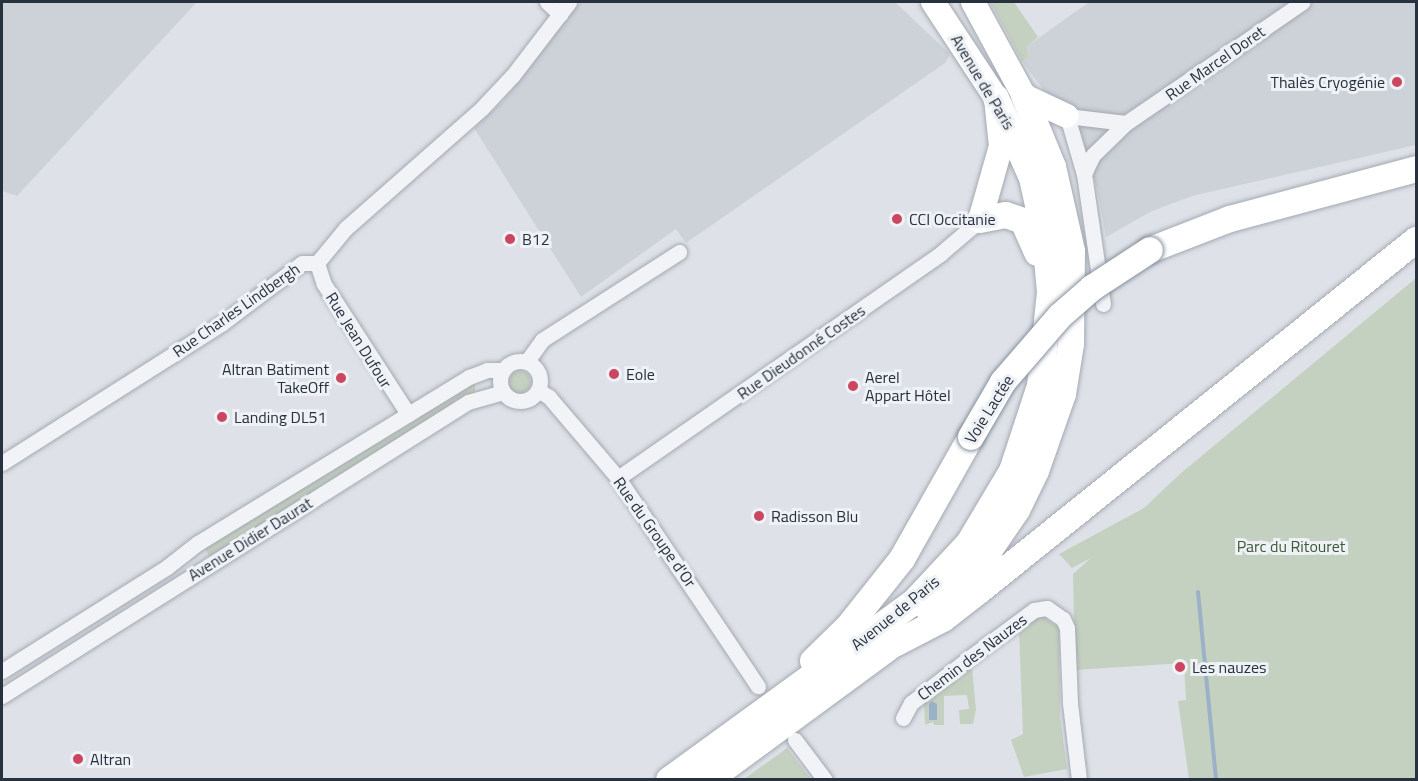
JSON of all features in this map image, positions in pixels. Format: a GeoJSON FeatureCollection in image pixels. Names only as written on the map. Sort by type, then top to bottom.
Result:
{"type":"FeatureCollection","features":[{"type":"Feature","properties":{"kind":"highway","name":"Avenue de Paris"},"geometry":{"type":"LineString","coordinates":[[887,648],[989,551],[1017,510],[1036,471],[1063,394],[1071,344],[1072,250],[1053,167],[1024,96]]}},
{"type":"Feature","properties":{"kind":"highway","name":"Avenue de Paris"},"geometry":{"type":"LineString","coordinates":[[669,780],[835,661],[931,586],[986,519],[1012,471],[1030,421],[1044,361],[1048,315],[1048,264],[1037,197],[1023,152],[996,98]]}},
{"type":"Feature","properties":{"kind":"highway","name":"Voie Lactée"},"geometry":{"type":"LineString","coordinates":[[654,780],[816,659],[848,627],[882,588],[921,531],[1003,382],[1060,316],[1092,288],[1150,250],[1230,219],[1416,168]]}},
{"type":"Feature","properties":{"kind":"highway"},"geometry":{"type":"LineString","coordinates":[[980,220],[1006,215],[1023,221],[1035,244],[1048,315]]}},
{"type":"Feature","properties":{"kind":"highway"},"geometry":{"type":"LineString","coordinates":[[707,780],[887,648],[943,619],[1416,240]]}},
{"type":"Feature","properties":{"kind":"main road","name":"Avenue de Paris"},"geometry":{"type":"LineString","coordinates":[[933,2],[996,98]]}},
{"type":"Feature","properties":{"kind":"main road","name":"Avenue de Paris"},"geometry":{"type":"LineString","coordinates":[[973,2],[1024,96]]}},
{"type":"Feature","properties":{"kind":"main road"},"geometry":{"type":"LineString","coordinates":[[1024,96],[1067,116]]}},
{"type":"Feature","properties":{"kind":"main road"},"geometry":{"type":"LineString","coordinates":[[980,220],[1001,146],[996,98]]}},
{"type":"Feature","properties":{"kind":"street"},"geometry":{"type":"LineString","coordinates":[[547,2],[565,8]]}},
{"type":"Feature","properties":{"kind":"street","name":"Rue Marcel Doret"},"geometry":{"type":"LineString","coordinates":[[1084,174],[1101,146],[1126,123],[1303,2]]}},
{"type":"Feature","properties":{"kind":"street","name":"Rue Charles Lindbergh"},"geometry":{"type":"LineString","coordinates":[[2,463],[221,324],[302,263],[317,263],[346,228],[482,108],[565,8]]}},
{"type":"Feature","properties":{"kind":"street"},"geometry":{"type":"LineString","coordinates":[[1103,304],[1084,174],[1067,116],[1126,123]]}},
{"type":"Feature","properties":{"kind":"street","name":"Rue Dieudonné Costes"},"geometry":{"type":"LineString","coordinates":[[618,478],[940,254],[980,220]]}},
{"type":"Feature","properties":{"kind":"street"},"geometry":{"type":"LineString","coordinates":[[527,361],[542,340],[680,252]]}},
{"type":"Feature","properties":{"kind":"street","name":"Rue Jean Dufour"},"geometry":{"type":"LineString","coordinates":[[317,263],[324,284],[408,414]]}},
{"type":"Feature","properties":{"kind":"street"},"geometry":{"type":"LineString","coordinates":[[527,361],[539,373],[538,390],[530,399],[518,401],[502,392],[499,381],[502,370],[511,362],[527,361]]}},
{"type":"Feature","properties":{"kind":"street","name":"Avenue Didier Daurat"},"geometry":{"type":"LineString","coordinates":[[2,671],[167,567],[198,543],[469,377],[487,370],[502,370]]}},
{"type":"Feature","properties":{"kind":"street","name":"Rue du Groupe d'Or"},"geometry":{"type":"LineString","coordinates":[[538,390],[549,397],[618,478],[758,686]]}},
{"type":"Feature","properties":{"kind":"street","name":"Avenue Didier Daurat"},"geometry":{"type":"LineString","coordinates":[[2,696],[468,402],[502,392]]}},
{"type":"Feature","properties":{"kind":"street","name":"Chemin des Nauzes"},"geometry":{"type":"LineString","coordinates":[[903,718],[911,703],[1034,610],[1047,608],[1063,619],[1067,628],[1070,703],[1079,780]]}},
{"type":"Feature","properties":{"kind":"street"},"geometry":{"type":"LineString","coordinates":[[795,740],[825,780]]}},
{"type":"Feature","properties":{"kind":"shaded area"},"geometry":{"type":"Polygon","coordinates":[[[2,2],[197,2],[17,196],[2,191],[2,2]]]}},
{"type":"Feature","properties":{"kind":"shaded area"},"geometry":{"type":"Polygon","coordinates":[[[580,2],[895,2],[950,54],[945,63],[686,243],[676,229],[581,297],[474,128],[503,101],[580,2]]]}},
{"type":"Feature","properties":{"kind":"shaded area"},"geometry":{"type":"Polygon","coordinates":[[[1089,2],[1416,2],[1416,145],[1192,196],[1152,211],[1106,237],[1097,188],[1068,109],[1049,97],[1022,61],[1029,57],[1026,47],[1089,2]]]}},
{"type":"Feature","properties":{"kind":"green space"},"geometry":{"type":"Polygon","coordinates":[[[990,2],[1014,2],[1038,37],[1026,47],[1029,57],[1022,61],[990,2]]]}},
{"type":"Feature","properties":{"kind":"green space","name":"Parc du Ritouret"},"geometry":{"type":"Polygon","coordinates":[[[1416,278],[1416,779],[1189,779],[1178,701],[1186,700],[1184,663],[1075,670],[1073,574],[1091,558],[1072,568],[1059,554],[1144,508],[1181,473],[1416,278]]]}},
{"type":"Feature","properties":{"kind":"green space"},"geometry":{"type":"Polygon","coordinates":[[[516,371],[524,371],[531,378],[531,386],[524,393],[516,393],[509,386],[509,378],[516,371]]]}},
{"type":"Feature","properties":{"kind":"green space"},"geometry":{"type":"Polygon","coordinates":[[[475,378],[475,394],[211,559],[204,548],[475,378]]]}},
{"type":"Feature","properties":{"kind":"green space"},"geometry":{"type":"Polygon","coordinates":[[[1041,615],[1059,628],[1060,717],[1067,769],[1024,777],[1011,740],[1023,734],[1019,631],[1041,615]]]}},
{"type":"Feature","properties":{"kind":"green space"},"geometry":{"type":"Polygon","coordinates":[[[972,666],[976,710],[973,724],[960,724],[959,710],[969,709],[967,695],[944,696],[944,725],[934,725],[933,722],[925,725],[924,702],[972,666]]]}},
{"type":"Feature","properties":{"kind":"green space"},"geometry":{"type":"Polygon","coordinates":[[[787,748],[811,779],[744,779],[787,748]]]}},
{"type":"Feature","properties":{"kind":"water"},"geometry":{"type":"Polygon","coordinates":[[[932,701],[937,704],[937,720],[929,720],[929,704],[932,701]]]}},
{"type":"Feature","properties":{"kind":"waterway"},"geometry":{"type":"LineString","coordinates":[[1198,592],[1216,780]]}},
{"type":"Feature","properties":{"kind":"place","name":"Thalès Cryogénie"},"geometry":{"type":"Point","coordinates":[1397,82]}},
{"type":"Feature","properties":{"kind":"place","name":"CCI Occitanie"},"geometry":{"type":"Point","coordinates":[897,219]}},
{"type":"Feature","properties":{"kind":"place","name":"B12"},"geometry":{"type":"Point","coordinates":[510,239]}},
{"type":"Feature","properties":{"kind":"place","name":"Eole"},"geometry":{"type":"Point","coordinates":[614,374]}},
{"type":"Feature","properties":{"kind":"place","name":"Altran Batiment TakeOff"},"geometry":{"type":"Point","coordinates":[341,378]}},
{"type":"Feature","properties":{"kind":"place","name":"Aerel Appart Hôtel"},"geometry":{"type":"Point","coordinates":[853,386]}},
{"type":"Feature","properties":{"kind":"place","name":"Landing DL51"},"geometry":{"type":"Point","coordinates":[222,417]}},
{"type":"Feature","properties":{"kind":"place","name":"Radisson Blu"},"geometry":{"type":"Point","coordinates":[759,516]}},
{"type":"Feature","properties":{"kind":"place","name":"Les nauzes"},"geometry":{"type":"Point","coordinates":[1180,667]}},
{"type":"Feature","properties":{"kind":"place","name":"Altran"},"geometry":{"type":"Point","coordinates":[78,759]}}]}
